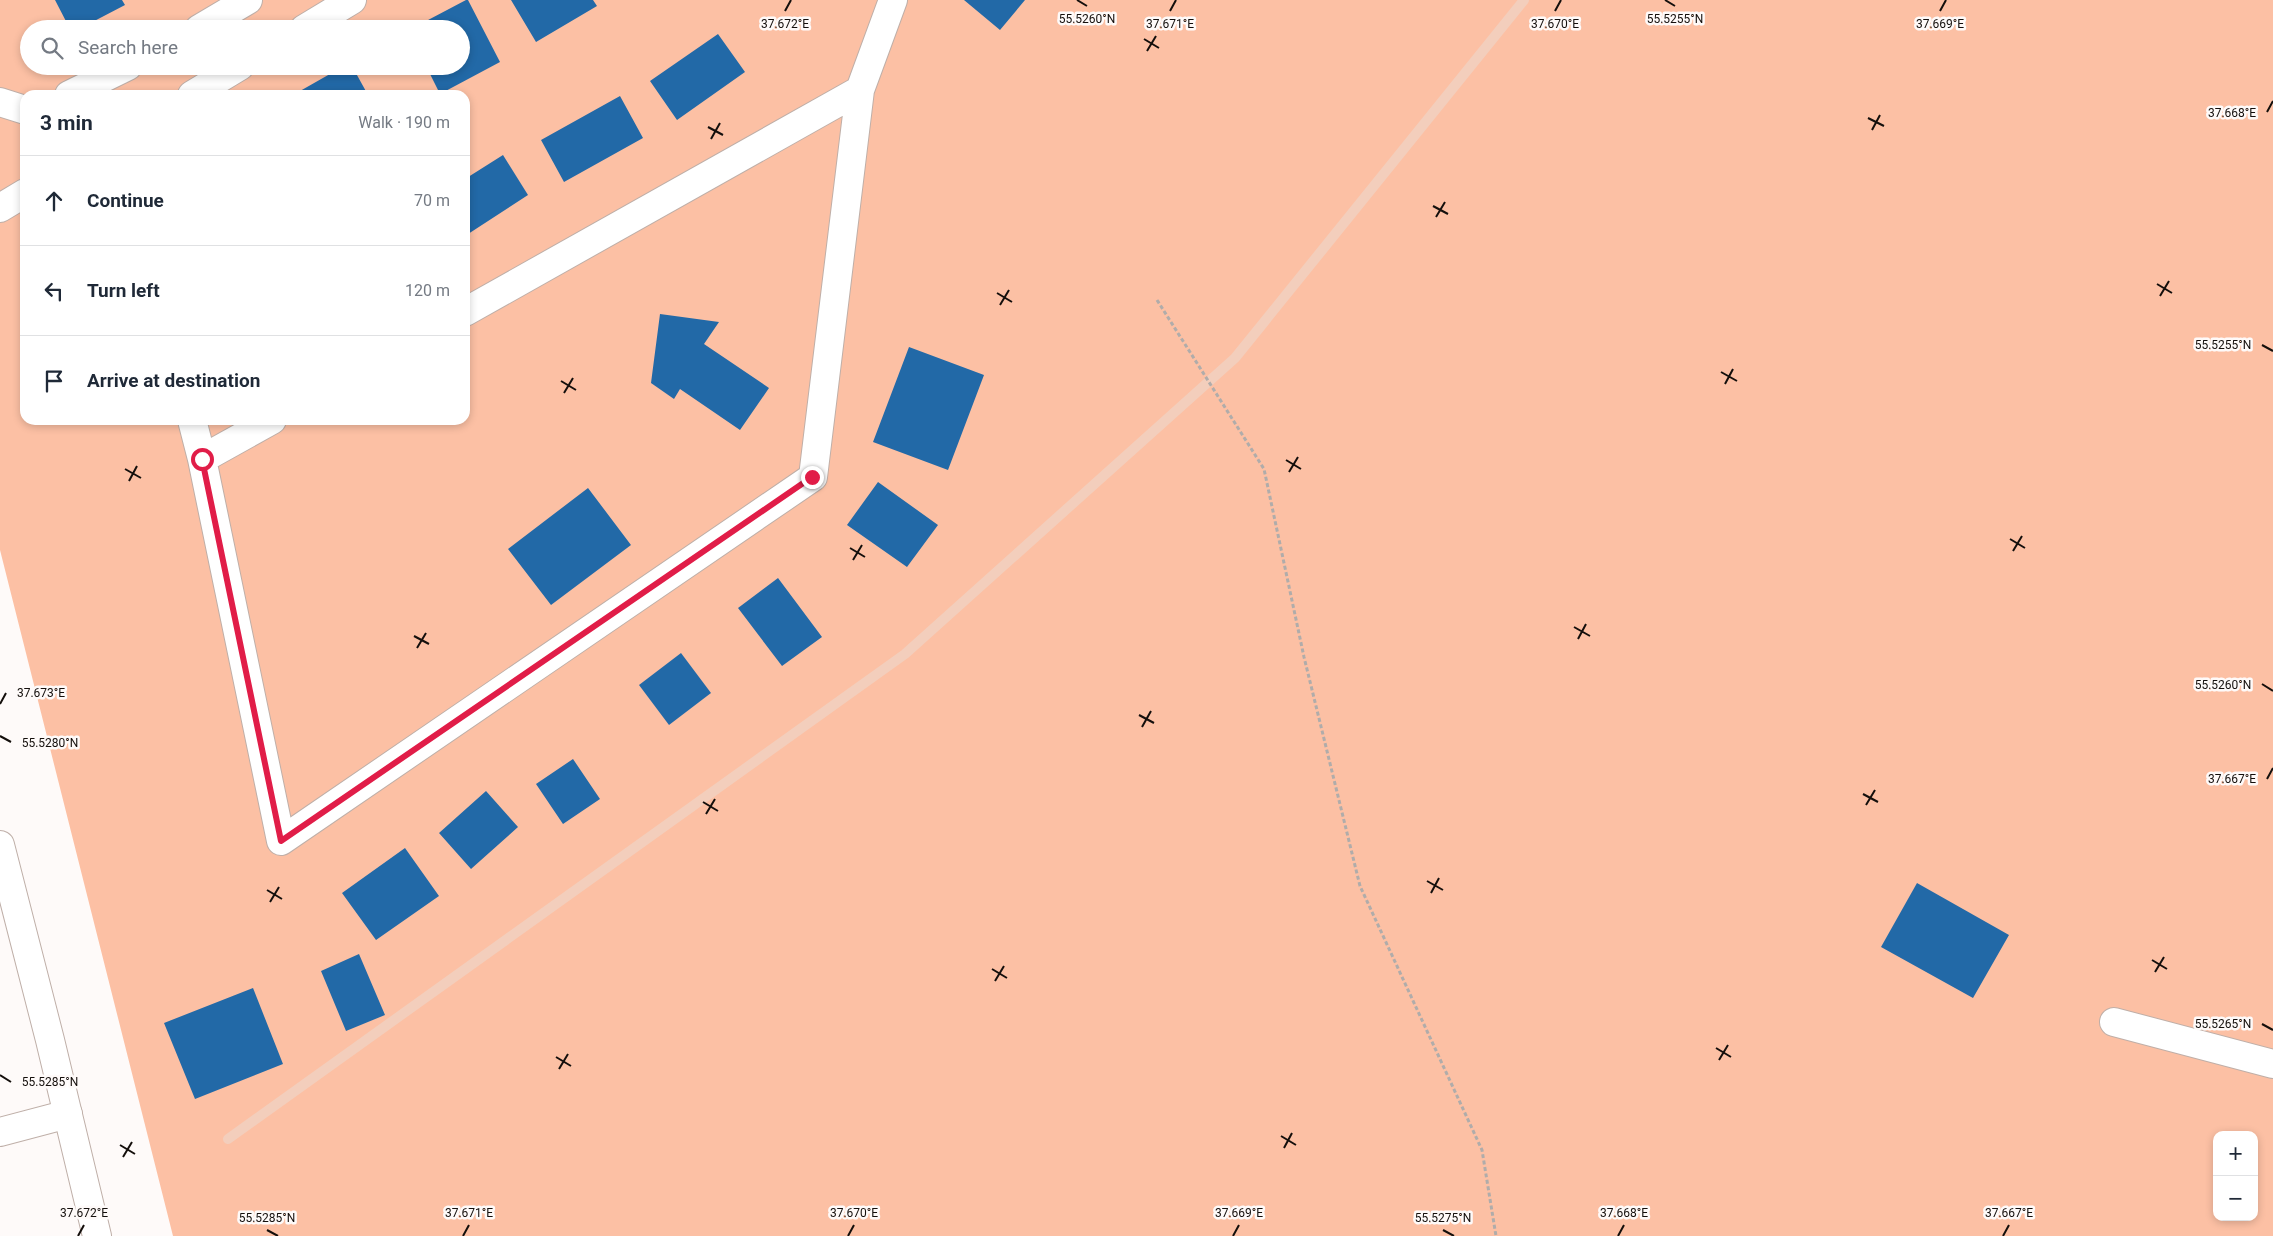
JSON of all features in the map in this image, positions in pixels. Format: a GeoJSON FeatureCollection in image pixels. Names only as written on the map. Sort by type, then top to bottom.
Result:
{"type":"FeatureCollection","features":[{"type":"Feature","properties":{"kind":"street"},"geometry":{"type":"LineString","coordinates":[[214,20],[248,0]]}},
{"type":"Feature","properties":{"kind":"street"},"geometry":{"type":"LineString","coordinates":[[319,20],[352,0]]}},
{"type":"Feature","properties":{"kind":"street"},"geometry":{"type":"LineString","coordinates":[[193,425],[202,459],[281,841],[812,477],[860,90],[893,0]]}},
{"type":"Feature","properties":{"kind":"street"},"geometry":{"type":"LineString","coordinates":[[79,90],[110,75]]}},
{"type":"Feature","properties":{"kind":"street"},"geometry":{"type":"LineString","coordinates":[[200,90],[225,75]]}},
{"type":"Feature","properties":{"kind":"street"},"geometry":{"type":"LineString","coordinates":[[470,309],[860,90]]}},
{"type":"Feature","properties":{"kind":"street"},"geometry":{"type":"LineString","coordinates":[[0,102],[20,108]]}},
{"type":"Feature","properties":{"kind":"street"},"geometry":{"type":"LineString","coordinates":[[0,208],[20,196]]}},
{"type":"Feature","properties":{"kind":"street"},"geometry":{"type":"LineString","coordinates":[[202,459],[263,425]]}},
{"type":"Feature","properties":{"kind":"street"},"geometry":{"type":"LineString","coordinates":[[0,845],[97,1236]]}},
{"type":"Feature","properties":{"kind":"street"},"geometry":{"type":"LineString","coordinates":[[2114,1022],[2273,1064]]}},
{"type":"Feature","properties":{"kind":"street"},"geometry":{"type":"LineString","coordinates":[[0,1132],[68,1114]]}},
{"type":"Feature","properties":{"kind":"path"},"geometry":{"type":"LineString","coordinates":[[1157,300],[1264,469],[1304,657],[1360,886],[1482,1150],[1496,1236]]}},
{"type":"Feature","properties":{"kind":"shaded area"},"geometry":{"type":"Polygon","coordinates":[[[0,0],[2273,0],[2273,1236],[173,1236],[0,550],[0,0]]]}},
{"type":"Feature","properties":{"kind":"building"},"geometry":{"type":"Polygon","coordinates":[[[55,0],[122,0],[125,5],[96,20],[65,20],[55,0]]]}},
{"type":"Feature","properties":{"kind":"building"},"geometry":{"type":"Polygon","coordinates":[[[468,0],[500,62],[448,90],[438,90],[430,75],[470,75],[470,20],[428,20],[468,0]]]}},
{"type":"Feature","properties":{"kind":"building"},"geometry":{"type":"Polygon","coordinates":[[[511,0],[593,0],[597,6],[536,42],[511,0]]]}},
{"type":"Feature","properties":{"kind":"building"},"geometry":{"type":"Polygon","coordinates":[[[964,0],[1025,0],[1000,30],[964,0]]]}},
{"type":"Feature","properties":{"kind":"building"},"geometry":{"type":"Polygon","coordinates":[[[718,34],[745,72],[677,120],[650,81],[718,34]]]}},
{"type":"Feature","properties":{"kind":"building"},"geometry":{"type":"Polygon","coordinates":[[[328,75],[357,75],[365,90],[302,90],[328,75]]]}},
{"type":"Feature","properties":{"kind":"building"},"geometry":{"type":"Polygon","coordinates":[[[620,96],[643,138],[564,182],[541,140],[620,96]]]}},
{"type":"Feature","properties":{"kind":"building"},"geometry":{"type":"Polygon","coordinates":[[[503,155],[528,195],[470,233],[470,176],[503,155]]]}},
{"type":"Feature","properties":{"kind":"building"},"geometry":{"type":"Polygon","coordinates":[[[660,314],[719,322],[704,344],[769,388],[740,430],[680,389],[674,399],[651,383],[660,314]]]}},
{"type":"Feature","properties":{"kind":"building"},"geometry":{"type":"Polygon","coordinates":[[[909,347],[984,375],[948,470],[873,442],[909,347]]]}},
{"type":"Feature","properties":{"kind":"building"},"geometry":{"type":"Polygon","coordinates":[[[878,482],[938,525],[907,567],[847,525],[878,482]]]}},
{"type":"Feature","properties":{"kind":"building"},"geometry":{"type":"Polygon","coordinates":[[[588,488],[631,545],[551,605],[508,549],[588,488]]]}},
{"type":"Feature","properties":{"kind":"building"},"geometry":{"type":"Polygon","coordinates":[[[778,578],[822,637],[782,666],[738,608],[778,578]]]}},
{"type":"Feature","properties":{"kind":"building"},"geometry":{"type":"Polygon","coordinates":[[[681,653],[711,693],[669,725],[639,685],[681,653]]]}},
{"type":"Feature","properties":{"kind":"building"},"geometry":{"type":"Polygon","coordinates":[[[573,759],[600,799],[563,824],[536,784],[573,759]]]}},
{"type":"Feature","properties":{"kind":"building"},"geometry":{"type":"Polygon","coordinates":[[[486,791],[518,827],[471,869],[439,833],[486,791]]]}},
{"type":"Feature","properties":{"kind":"building"},"geometry":{"type":"Polygon","coordinates":[[[405,848],[439,896],[376,940],[342,893],[405,848]]]}},
{"type":"Feature","properties":{"kind":"building"},"geometry":{"type":"Polygon","coordinates":[[[1917,883],[2009,935],[1973,998],[1881,947],[1917,883]]]}},
{"type":"Feature","properties":{"kind":"building"},"geometry":{"type":"Polygon","coordinates":[[[359,954],[385,1015],[346,1031],[321,971],[359,954]]]}},
{"type":"Feature","properties":{"kind":"building"},"geometry":{"type":"Polygon","coordinates":[[[253,988],[283,1064],[195,1099],[164,1023],[253,988]]]}},
{"type":"Feature","properties":{"kind":"waterway"},"geometry":{"type":"LineString","coordinates":[[228,1139],[905,654],[1235,358],[1524,0]]}},
{"type":"Feature","properties":{"kind":"route"},"geometry":{"type":"LineString","coordinates":[[202,459],[281,841],[812,477]]}}]}
